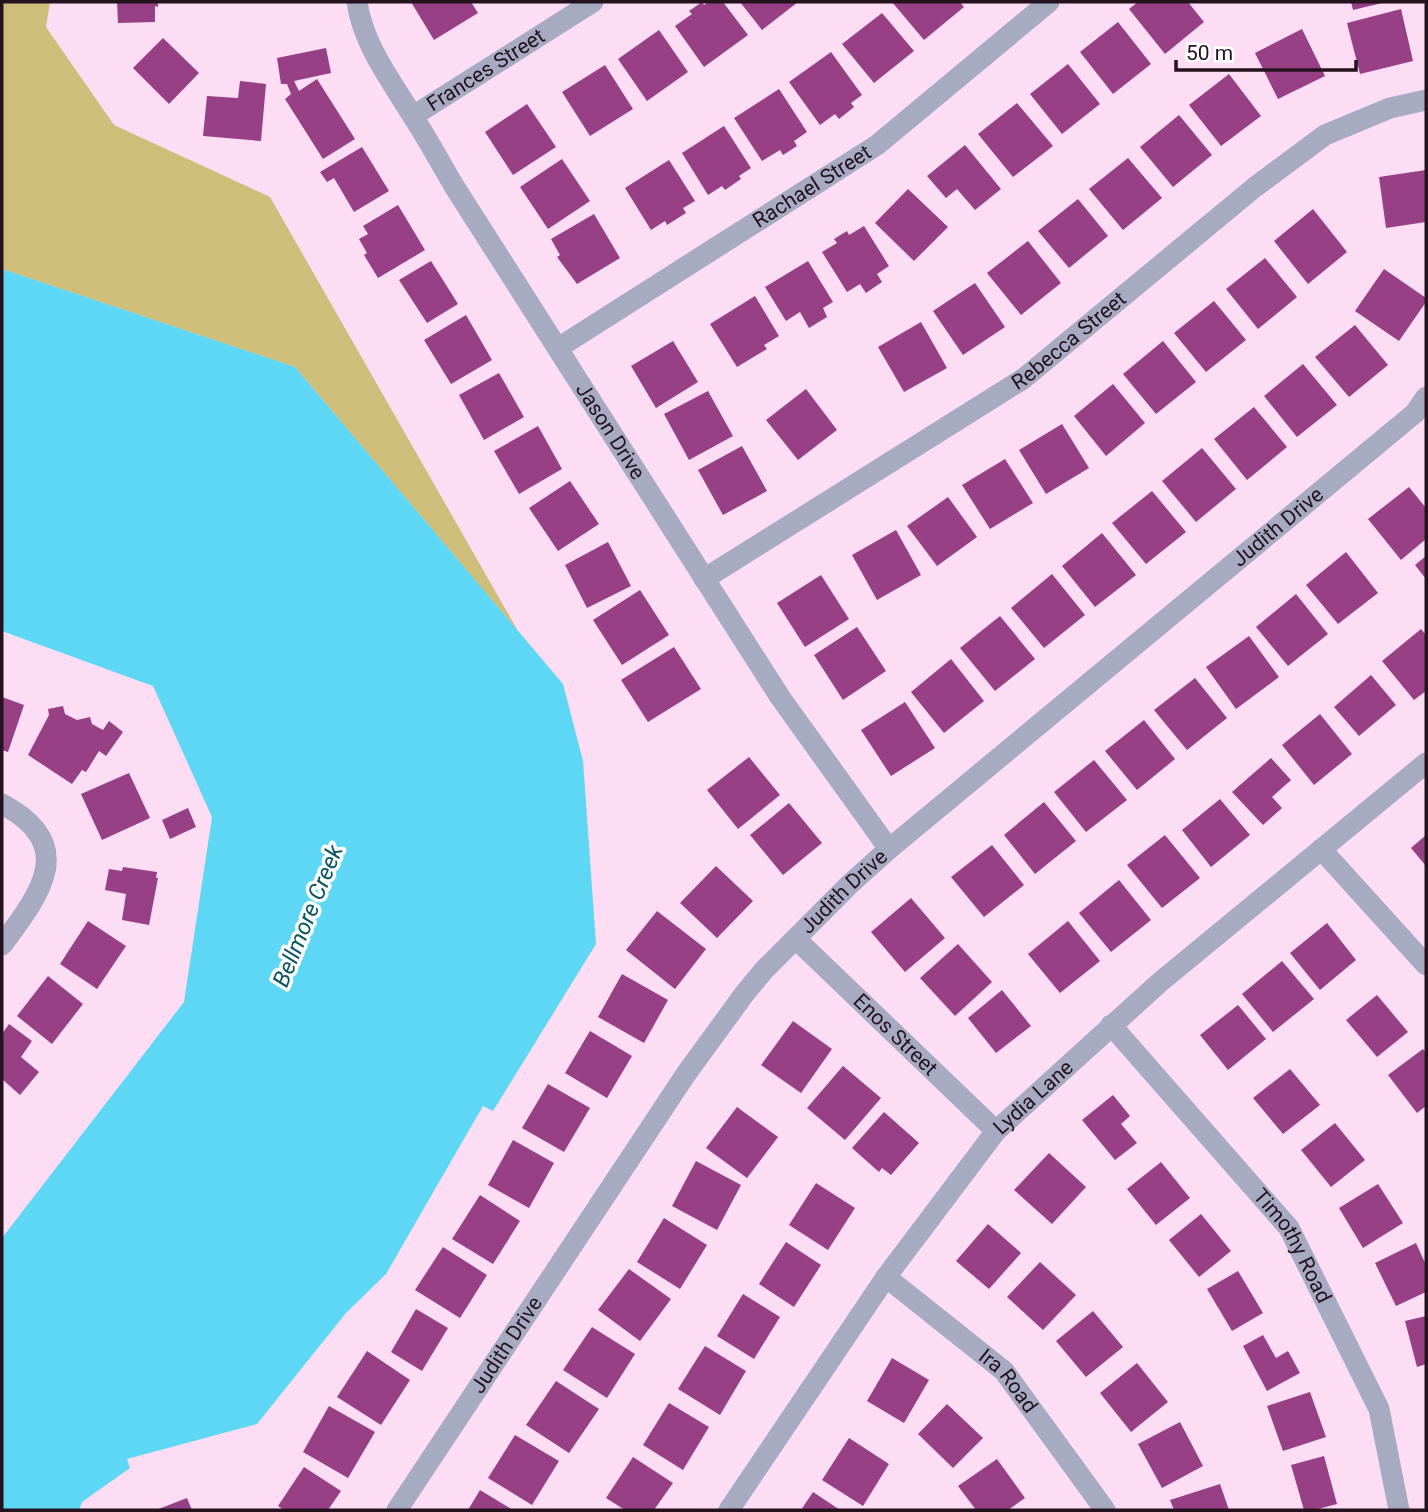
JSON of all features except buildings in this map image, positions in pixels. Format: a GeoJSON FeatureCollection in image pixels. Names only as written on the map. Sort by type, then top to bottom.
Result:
{"type":"FeatureCollection","features":[{"type":"Feature","properties":{"kind":"street","name":"Jason Drive"},"geometry":{"type":"LineString","coordinates":[[357,2],[359,16],[376,59],[454,186],[780,697],[890,849]]}},
{"type":"Feature","properties":{"kind":"street","name":"Frances Street"},"geometry":{"type":"LineString","coordinates":[[413,116],[593,2]]}},
{"type":"Feature","properties":{"kind":"street","name":"Rachael Street"},"geometry":{"type":"LineString","coordinates":[[558,348],[877,145],[1049,2]]}},
{"type":"Feature","properties":{"kind":"street","name":"Rebecca Street"},"geometry":{"type":"LineString","coordinates":[[704,579],[1023,379],[1255,187],[1325,135],[1390,108],[1426,100]]}},
{"type":"Feature","properties":{"kind":"street","name":"Judith Drive"},"geometry":{"type":"LineString","coordinates":[[397,1510],[686,1074],[745,993],[796,939],[890,849],[1423,411]]}},
{"type":"Feature","properties":{"kind":"street","name":"Lydia Lane"},"geometry":{"type":"LineString","coordinates":[[729,1510],[886,1276],[996,1131],[1111,1024],[1426,763]]}},
{"type":"Feature","properties":{"kind":"street"},"geometry":{"type":"LineString","coordinates":[[2,804],[21,814],[36,829],[44,846],[46,860],[43,886],[2,945]]}},
{"type":"Feature","properties":{"kind":"street"},"geometry":{"type":"LineString","coordinates":[[1321,849],[1426,965]]}},
{"type":"Feature","properties":{"kind":"street","name":"Enos Street"},"geometry":{"type":"LineString","coordinates":[[796,939],[996,1131]]}},
{"type":"Feature","properties":{"kind":"street","name":"Timothy Road"},"geometry":{"type":"LineString","coordinates":[[1111,1024],[1289,1227],[1379,1409],[1399,1510]]}},
{"type":"Feature","properties":{"kind":"street","name":"Ira Road"},"geometry":{"type":"LineString","coordinates":[[886,1276],[1004,1371],[1105,1510]]}},
{"type":"Feature","properties":{"kind":"shaded area"},"geometry":{"type":"Polygon","coordinates":[[[2,2],[50,2],[46,27],[114,125],[270,197],[518,631],[295,367],[2,269],[2,2]]]}},
{"type":"Feature","properties":{"kind":"water","name":"Bellmore Creek"},"geometry":{"type":"Polygon","coordinates":[[[2,269],[295,367],[563,684],[583,761],[596,944],[493,1111],[483,1106],[386,1274],[346,1313],[257,1424],[127,1459],[130,1468],[82,1502],[79,1510],[2,1510],[2,1238],[184,1002],[212,817],[153,686],[2,631],[2,269]]]}}]}
